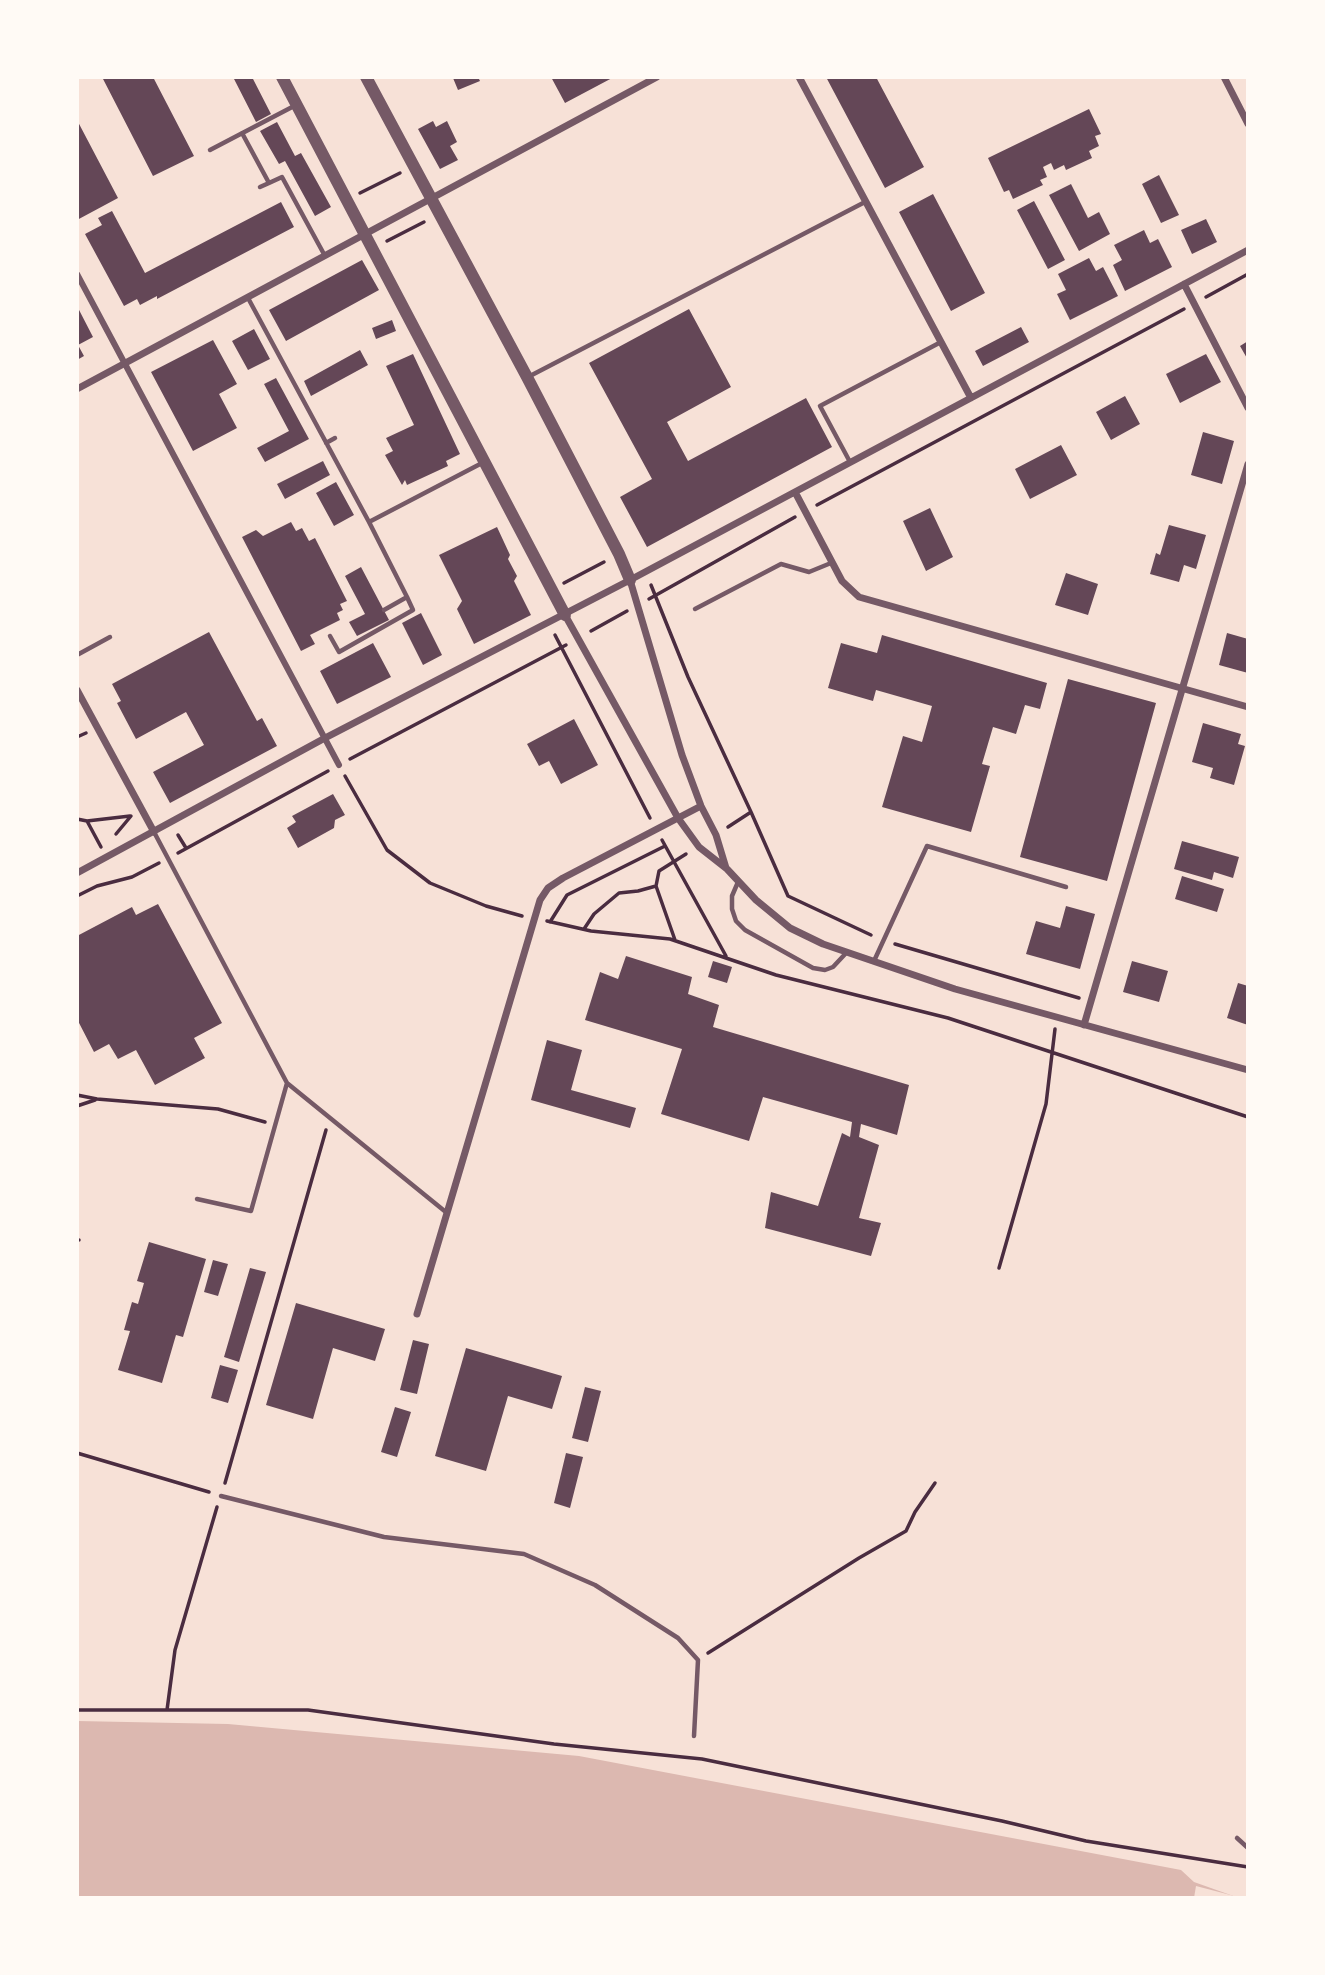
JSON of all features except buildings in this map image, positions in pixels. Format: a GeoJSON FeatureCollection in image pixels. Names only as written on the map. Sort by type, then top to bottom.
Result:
{"type":"FeatureCollection","features":[{"type":"Feature","properties":{"kind":"street"},"geometry":{"type":"LineString","coordinates":[[282,77],[565,615],[678,818],[699,846],[790,928],[847,952],[955,989],[1248,1070]]}},
{"type":"Feature","properties":{"kind":"street"},"geometry":{"type":"LineString","coordinates":[[366,77],[619,554],[630,580],[682,755],[701,806],[716,835],[727,869]]}},
{"type":"Feature","properties":{"kind":"street"},"geometry":{"type":"LineString","coordinates":[[77,389],[657,77]]}},
{"type":"Feature","properties":{"kind":"street"},"geometry":{"type":"LineString","coordinates":[[799,77],[971,398]]}},
{"type":"Feature","properties":{"kind":"street"},"geometry":{"type":"LineString","coordinates":[[1224,77],[1248,124]]}},
{"type":"Feature","properties":{"kind":"street"},"geometry":{"type":"LineString","coordinates":[[77,873],[326,738],[565,615],[1248,250]]}},
{"type":"Feature","properties":{"kind":"street"},"geometry":{"type":"LineString","coordinates":[[77,274],[339,765]]}},
{"type":"Feature","properties":{"kind":"street"},"geometry":{"type":"LineString","coordinates":[[1184,284],[1248,408]]}},
{"type":"Feature","properties":{"kind":"street"},"geometry":{"type":"LineString","coordinates":[[1084,1025],[1248,464]]}},
{"type":"Feature","properties":{"kind":"street"},"geometry":{"type":"LineString","coordinates":[[795,492],[831,563],[842,581],[859,597],[1248,707]]}},
{"type":"Feature","properties":{"kind":"street"},"geometry":{"type":"LineString","coordinates":[[77,691],[154,832]]}},
{"type":"Feature","properties":{"kind":"street"},"geometry":{"type":"LineString","coordinates":[[417,1314],[540,900],[548,888],[564,878],[701,806]]}},
{"type":"Feature","properties":{"kind":"lane"},"geometry":{"type":"LineString","coordinates":[[210,150],[296,104]]}},
{"type":"Feature","properties":{"kind":"lane"},"geometry":{"type":"LineString","coordinates":[[242,133],[269,183]]}},
{"type":"Feature","properties":{"kind":"lane"},"geometry":{"type":"LineString","coordinates":[[260,187],[282,177],[325,256]]}},
{"type":"Feature","properties":{"kind":"lane"},"geometry":{"type":"LineString","coordinates":[[527,377],[866,202]]}},
{"type":"Feature","properties":{"kind":"lane"},"geometry":{"type":"LineString","coordinates":[[248,298],[369,522],[413,610],[339,652],[330,636]]}},
{"type":"Feature","properties":{"kind":"lane"},"geometry":{"type":"LineString","coordinates":[[850,463],[820,406],[941,342]]}},
{"type":"Feature","properties":{"kind":"lane"},"geometry":{"type":"LineString","coordinates":[[326,443],[335,438]]}},
{"type":"Feature","properties":{"kind":"lane"},"geometry":{"type":"LineString","coordinates":[[369,522],[485,461]]}},
{"type":"Feature","properties":{"kind":"lane"},"geometry":{"type":"LineString","coordinates":[[695,610],[781,564],[809,572],[831,563]]}},
{"type":"Feature","properties":{"kind":"lane"},"geometry":{"type":"LineString","coordinates":[[384,610],[407,597]]}},
{"type":"Feature","properties":{"kind":"lane"},"geometry":{"type":"LineString","coordinates":[[77,655],[110,637]]}},
{"type":"Feature","properties":{"kind":"lane"},"geometry":{"type":"LineString","coordinates":[[154,832],[287,1083],[447,1213]]}},
{"type":"Feature","properties":{"kind":"lane"},"geometry":{"type":"LineString","coordinates":[[873,962],[927,846],[1066,887]]}},
{"type":"Feature","properties":{"kind":"lane"},"geometry":{"type":"LineString","coordinates":[[738,882],[732,896],[732,909],[736,921],[745,930],[813,968],[825,970],[833,967],[847,952]]}},
{"type":"Feature","properties":{"kind":"lane"},"geometry":{"type":"LineString","coordinates":[[197,1199],[251,1211],[287,1083]]}},
{"type":"Feature","properties":{"kind":"lane"},"geometry":{"type":"LineString","coordinates":[[221,1496],[384,1537],[524,1554],[595,1585],[678,1638],[698,1660],[694,1736]]}},
{"type":"Feature","properties":{"kind":"lane"},"geometry":{"type":"LineString","coordinates":[[1237,1838],[1248,1848]]}},
{"type":"Feature","properties":{"kind":"path"},"geometry":{"type":"LineString","coordinates":[[347,200],[414,166]]}},
{"type":"Feature","properties":{"kind":"path"},"geometry":{"type":"LineString","coordinates":[[373,249],[439,213]]}},
{"type":"Feature","properties":{"kind":"path"},"geometry":{"type":"LineString","coordinates":[[804,512],[1248,274]]}},
{"type":"Feature","properties":{"kind":"path"},"geometry":{"type":"LineString","coordinates":[[552,589],[619,554]]}},
{"type":"Feature","properties":{"kind":"path"},"geometry":{"type":"LineString","coordinates":[[656,594],[688,677],[751,812],[716,835]]}},
{"type":"Feature","properties":{"kind":"path"},"geometry":{"type":"LineString","coordinates":[[560,648],[727,958]]}},
{"type":"Feature","properties":{"kind":"path"},"geometry":{"type":"LineString","coordinates":[[77,737],[88,732]]}},
{"type":"Feature","properties":{"kind":"path"},"geometry":{"type":"LineString","coordinates":[[77,897],[97,886],[132,877],[339,765],[387,850],[430,883],[486,906],[584,929],[675,940],[776,975],[948,1018],[1248,1117]]}},
{"type":"Feature","properties":{"kind":"path"},"geometry":{"type":"LineString","coordinates":[[125,804],[131,816]]}},
{"type":"Feature","properties":{"kind":"path"},"geometry":{"type":"LineString","coordinates":[[77,819],[87,821],[131,816]]}},
{"type":"Feature","properties":{"kind":"path"},"geometry":{"type":"LineString","coordinates":[[113,837],[131,816]]}},
{"type":"Feature","properties":{"kind":"path"},"geometry":{"type":"LineString","coordinates":[[100,845],[107,841]]}},
{"type":"Feature","properties":{"kind":"path"},"geometry":{"type":"LineString","coordinates":[[547,929],[567,895],[665,846]]}},
{"type":"Feature","properties":{"kind":"path"},"geometry":{"type":"LineString","coordinates":[[675,940],[656,886],[659,870],[699,846]]}},
{"type":"Feature","properties":{"kind":"path"},"geometry":{"type":"LineString","coordinates":[[584,929],[594,914],[620,893],[656,886]]}},
{"type":"Feature","properties":{"kind":"path"},"geometry":{"type":"LineString","coordinates":[[999,1268],[1046,1104],[1056,1017]]}},
{"type":"Feature","properties":{"kind":"path"},"geometry":{"type":"LineString","coordinates":[[77,1095],[218,1109],[275,1125]]}},
{"type":"Feature","properties":{"kind":"path"},"geometry":{"type":"LineString","coordinates":[[77,1106],[97,1099]]}},
{"type":"Feature","properties":{"kind":"path"},"geometry":{"type":"LineString","coordinates":[[167,1710],[175,1650],[330,1118]]}},
{"type":"Feature","properties":{"kind":"path"},"geometry":{"type":"LineString","coordinates":[[77,1453],[221,1496]]}},
{"type":"Feature","properties":{"kind":"path"},"geometry":{"type":"LineString","coordinates":[[698,1660],[906,1531],[935,1483]]}},
{"type":"Feature","properties":{"kind":"path"},"geometry":{"type":"LineString","coordinates":[[77,1710],[308,1710],[555,1744],[702,1759],[1086,1841],[1248,1867]]}},
{"type":"Feature","properties":{"kind":"shaded area"},"geometry":{"type":"Polygon","coordinates":[[[77,1721],[228,1724],[579,1756],[1181,1870],[1194,1882],[1239,1898],[77,1898],[77,1721]]]}},
{"type":"Feature","properties":{"kind":"pier"},"geometry":{"type":"Polygon","coordinates":[[[1196,1886],[1242,1898],[1194,1898],[1196,1886]]]}}]}
